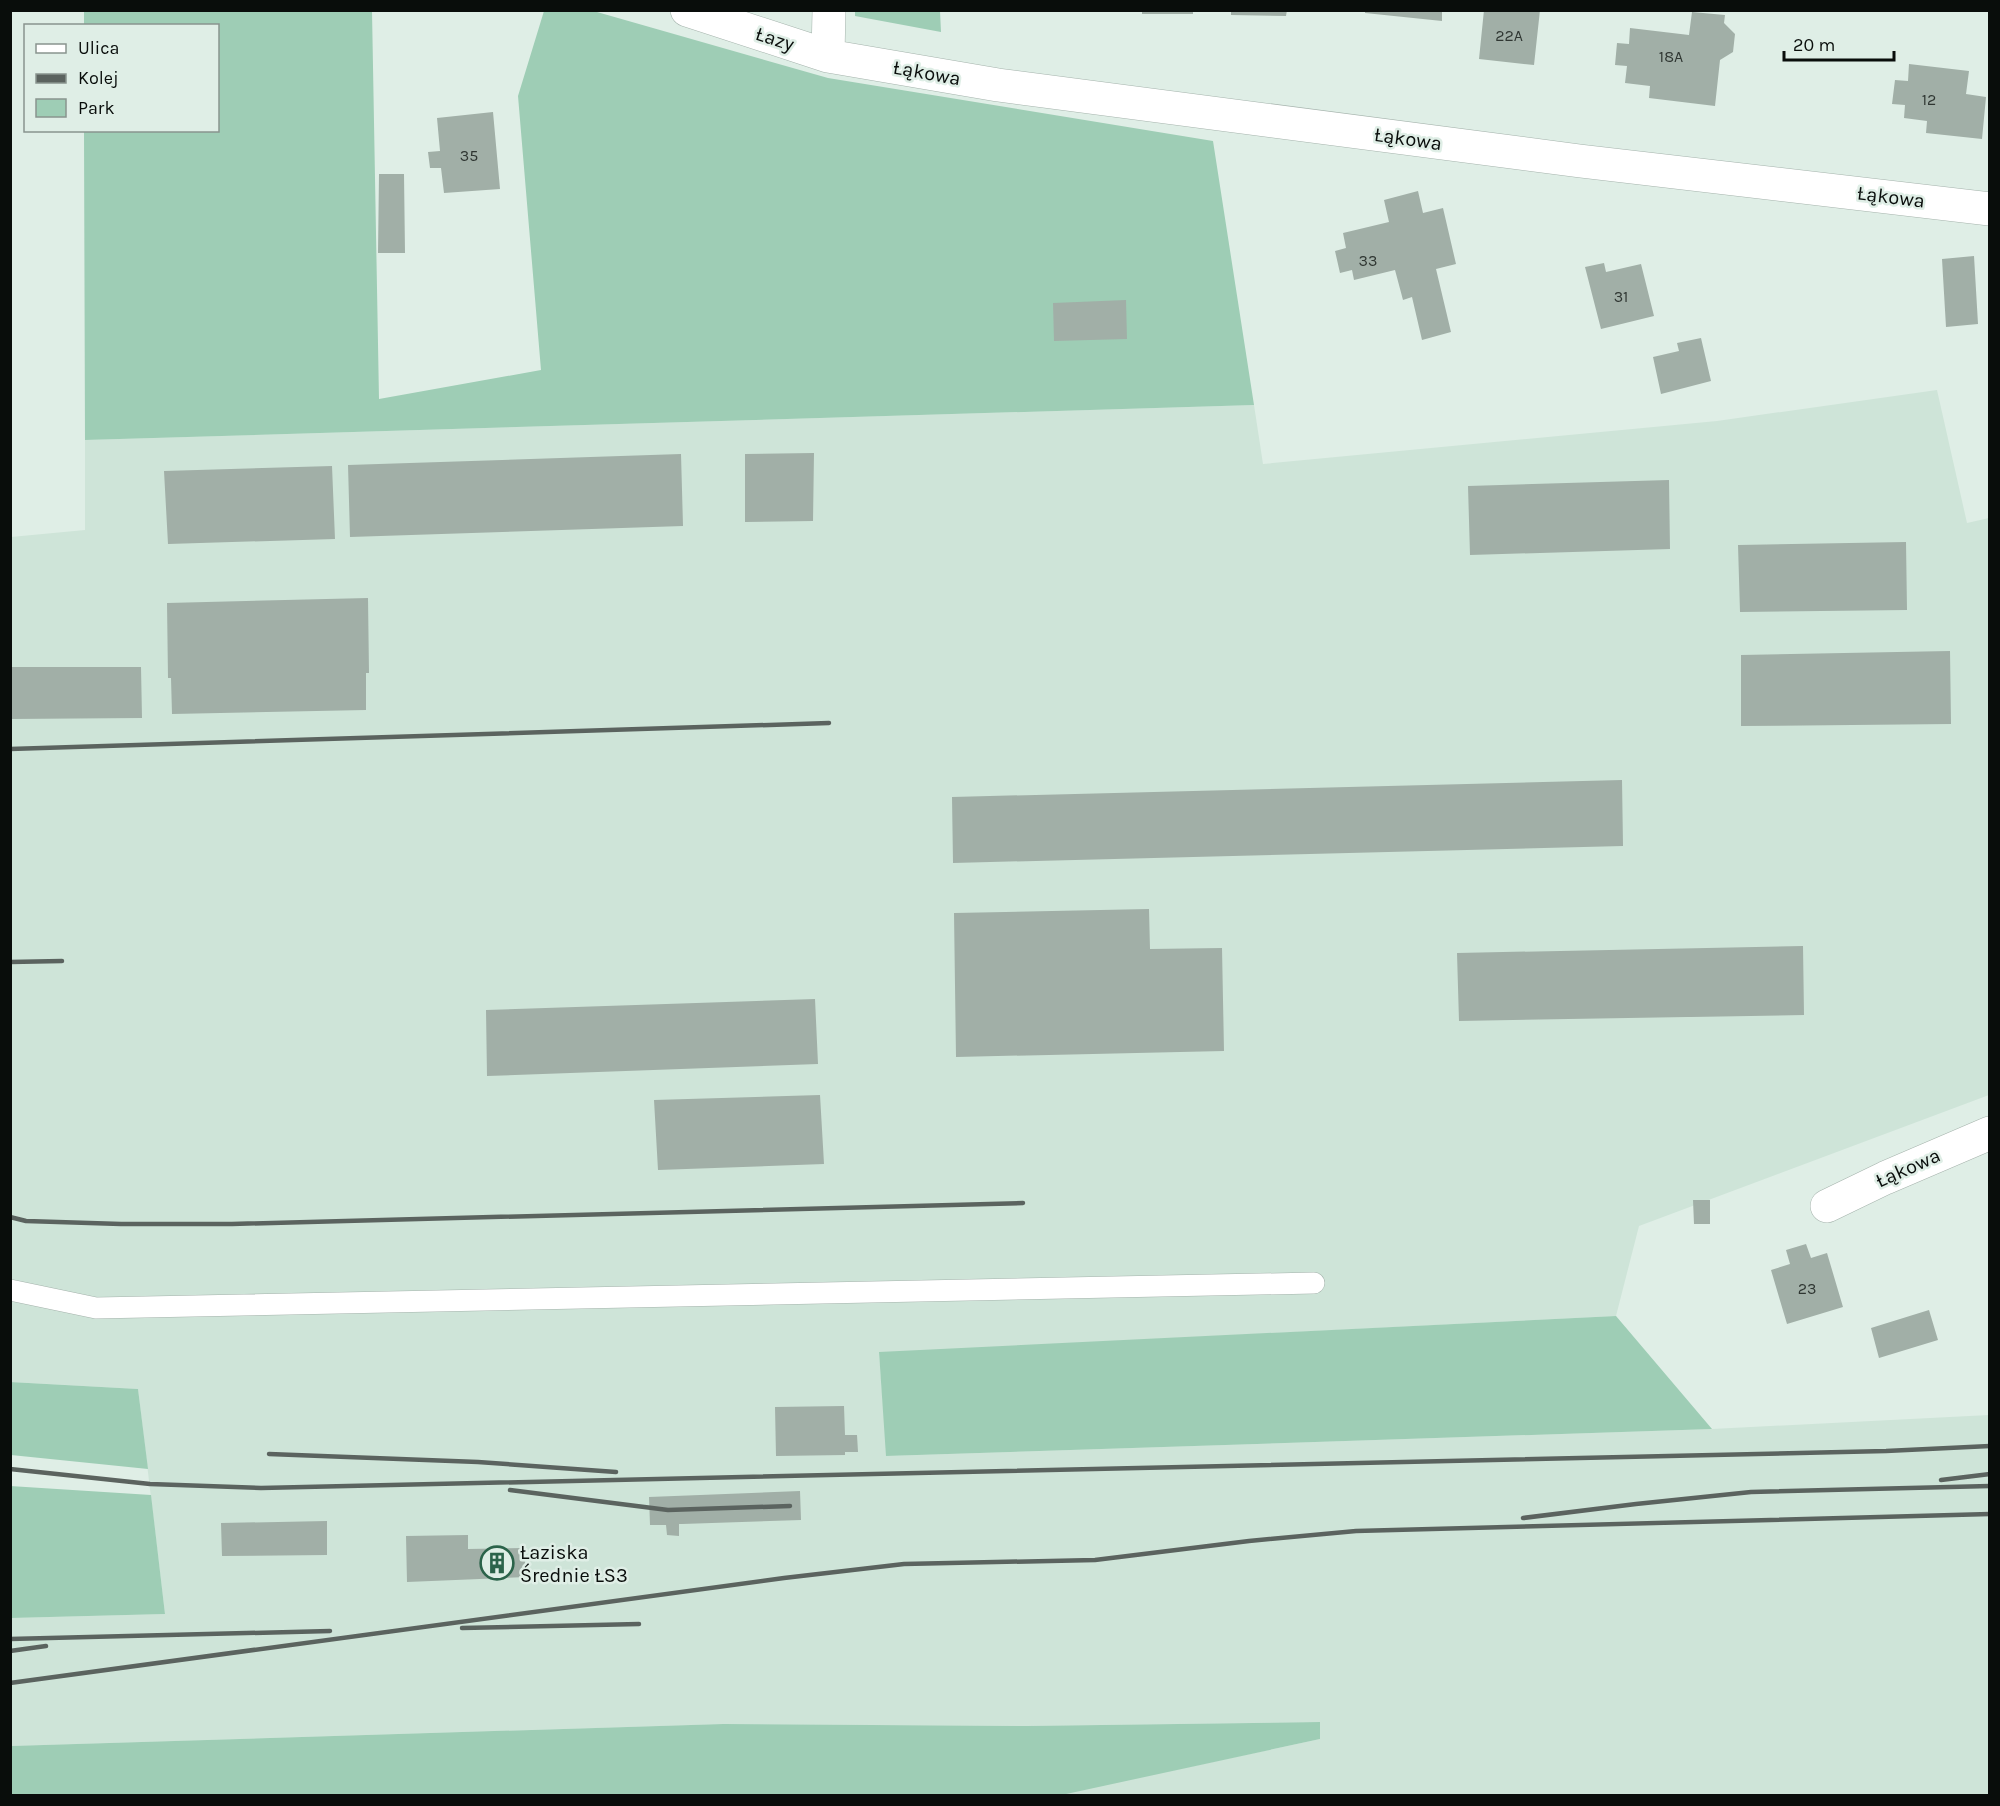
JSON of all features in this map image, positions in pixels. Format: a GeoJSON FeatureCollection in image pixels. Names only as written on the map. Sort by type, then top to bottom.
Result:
{"type":"FeatureCollection","features":[{"type":"Feature","properties":{"kind":"street","name":"Łazy"},"geometry":{"type":"LineString","coordinates":[[687,10],[828,56]]}},
{"type":"Feature","properties":{"kind":"street"},"geometry":{"type":"LineString","coordinates":[[828,56],[829,10]]}},
{"type":"Feature","properties":{"kind":"street","name":"Łąkowa"},"geometry":{"type":"LineString","coordinates":[[828,56],[998,85],[1580,161],[1989,209]]}},
{"type":"Feature","properties":{"kind":"street","name":"Łąkowa"},"geometry":{"type":"LineString","coordinates":[[1827,1206],[1885,1178],[1989,1134]]}},
{"type":"Feature","properties":{"kind":"lane"},"geometry":{"type":"LineString","coordinates":[[10,1290],[96,1308],[1314,1282]]}},
{"type":"Feature","properties":{"kind":"shaded area"},"geometry":{"type":"Polygon","coordinates":[[[1937,390],[1967,523],[1989,518],[1989,1095],[1639,1226],[1616,1316],[879,1353],[887,1456],[1712,1429],[1989,1415],[1989,1795],[1057,1795],[1320,1739],[1319,1722],[1027,1726],[723,1724],[11,1746],[10,1618],[165,1614],[138,1389],[11,1382],[11,537],[85,530],[85,440],[1254,405],[1263,464],[1717,421],[1937,390]]]}},
{"type":"Feature","properties":{"kind":"green space"},"geometry":{"type":"Polygon","coordinates":[[[590,10],[828,78],[1213,141],[1254,405],[85,440],[84,132],[219,132],[219,24],[84,24],[84,11],[372,11],[379,399],[541,370],[518,96],[544,11],[590,10]]]}},
{"type":"Feature","properties":{"kind":"green space"},"geometry":{"type":"Polygon","coordinates":[[[855,11],[940,11],[941,32],[855,16],[855,11]]]}},
{"type":"Feature","properties":{"kind":"green space"},"geometry":{"type":"Polygon","coordinates":[[[1616,1316],[1712,1429],[886,1456],[879,1352],[1616,1316]]]}},
{"type":"Feature","properties":{"kind":"green space"},"geometry":{"type":"Polygon","coordinates":[[[10,1382],[138,1389],[148,1469],[11,1455],[10,1382]]]}},
{"type":"Feature","properties":{"kind":"green space"},"geometry":{"type":"Polygon","coordinates":[[[10,1486],[151,1495],[165,1614],[11,1618],[10,1486]]]}},
{"type":"Feature","properties":{"kind":"green space"},"geometry":{"type":"Polygon","coordinates":[[[1320,1722],[1320,1739],[1057,1796],[11,1795],[11,1746],[723,1724],[1027,1726],[1320,1722]]]}},
{"type":"Feature","properties":{"kind":"building"},"geometry":{"type":"Polygon","coordinates":[[[1142,10],[1193,10],[1193,14],[1142,14],[1142,10]]]}},
{"type":"Feature","properties":{"kind":"building"},"geometry":{"type":"Polygon","coordinates":[[[1231,10],[1287,10],[1286,16],[1231,15],[1231,10]]]}},
{"type":"Feature","properties":{"kind":"building"},"geometry":{"type":"Polygon","coordinates":[[[1365,10],[1442,10],[1442,21],[1365,13],[1365,10]]]}},
{"type":"Feature","properties":{"kind":"building"},"geometry":{"type":"Polygon","coordinates":[[[1484,10],[1540,10],[1534,65],[1479,59],[1484,10]]]}},
{"type":"Feature","properties":{"kind":"building"},"geometry":{"type":"Polygon","coordinates":[[[1692,12],[1725,15],[1724,23],[1735,34],[1733,52],[1720,60],[1715,106],[1649,98],[1650,86],[1625,83],[1627,66],[1615,65],[1617,43],[1629,44],[1630,28],[1689,35],[1692,12]]]}},
{"type":"Feature","properties":{"kind":"building"},"geometry":{"type":"Polygon","coordinates":[[[1909,64],[1969,71],[1966,94],[1986,97],[1982,139],[1926,133],[1927,121],[1904,118],[1905,105],[1892,104],[1895,80],[1908,81],[1909,64]]]}},
{"type":"Feature","properties":{"kind":"building"},"geometry":{"type":"Polygon","coordinates":[[[493,112],[500,189],[444,193],[441,168],[430,168],[428,152],[440,151],[437,118],[493,112]]]}},
{"type":"Feature","properties":{"kind":"building"},"geometry":{"type":"Polygon","coordinates":[[[379,174],[404,174],[405,253],[378,253],[379,174]]]}},
{"type":"Feature","properties":{"kind":"building"},"geometry":{"type":"Polygon","coordinates":[[[1418,191],[1423,213],[1443,208],[1456,264],[1436,269],[1451,332],[1422,340],[1412,297],[1403,300],[1395,270],[1354,280],[1352,270],[1340,273],[1335,251],[1346,248],[1343,233],[1389,222],[1384,200],[1418,191]]]}},
{"type":"Feature","properties":{"kind":"building"},"geometry":{"type":"Polygon","coordinates":[[[1974,256],[1978,324],[1946,327],[1942,259],[1974,256]]]}},
{"type":"Feature","properties":{"kind":"building"},"geometry":{"type":"Polygon","coordinates":[[[1604,263],[1606,272],[1641,264],[1654,316],[1601,329],[1585,267],[1604,263]]]}},
{"type":"Feature","properties":{"kind":"building"},"geometry":{"type":"Polygon","coordinates":[[[1126,300],[1127,339],[1054,341],[1053,303],[1126,300]]]}},
{"type":"Feature","properties":{"kind":"building"},"geometry":{"type":"Polygon","coordinates":[[[1701,338],[1711,381],[1661,394],[1653,357],[1679,351],[1677,343],[1701,338]]]}},
{"type":"Feature","properties":{"kind":"building"},"geometry":{"type":"Polygon","coordinates":[[[814,453],[813,521],[745,522],[745,454],[814,453]]]}},
{"type":"Feature","properties":{"kind":"building"},"geometry":{"type":"Polygon","coordinates":[[[681,454],[683,526],[350,537],[348,465],[681,454]]]}},
{"type":"Feature","properties":{"kind":"building"},"geometry":{"type":"Polygon","coordinates":[[[332,466],[335,539],[168,544],[164,471],[332,466]]]}},
{"type":"Feature","properties":{"kind":"building"},"geometry":{"type":"Polygon","coordinates":[[[1669,480],[1670,549],[1470,555],[1468,486],[1669,480]]]}},
{"type":"Feature","properties":{"kind":"building"},"geometry":{"type":"Polygon","coordinates":[[[1906,542],[1907,610],[1740,612],[1738,545],[1906,542]]]}},
{"type":"Feature","properties":{"kind":"building"},"geometry":{"type":"Polygon","coordinates":[[[368,598],[369,673],[366,673],[366,710],[172,714],[171,678],[168,678],[167,603],[368,598]]]}},
{"type":"Feature","properties":{"kind":"building"},"geometry":{"type":"Polygon","coordinates":[[[1950,651],[1951,724],[1741,726],[1741,655],[1950,651]]]}},
{"type":"Feature","properties":{"kind":"building"},"geometry":{"type":"Polygon","coordinates":[[[10,667],[141,667],[142,718],[10,719],[10,667]]]}},
{"type":"Feature","properties":{"kind":"building"},"geometry":{"type":"Polygon","coordinates":[[[1622,780],[1623,846],[953,863],[952,797],[1622,780]]]}},
{"type":"Feature","properties":{"kind":"building"},"geometry":{"type":"Polygon","coordinates":[[[1149,909],[1150,949],[1222,948],[1224,1051],[956,1057],[954,913],[1149,909]]]}},
{"type":"Feature","properties":{"kind":"building"},"geometry":{"type":"Polygon","coordinates":[[[1803,946],[1804,1015],[1459,1021],[1457,953],[1803,946]]]}},
{"type":"Feature","properties":{"kind":"building"},"geometry":{"type":"Polygon","coordinates":[[[815,999],[818,1064],[487,1076],[486,1010],[815,999]]]}},
{"type":"Feature","properties":{"kind":"building"},"geometry":{"type":"Polygon","coordinates":[[[820,1095],[824,1164],[658,1170],[654,1100],[820,1095]]]}},
{"type":"Feature","properties":{"kind":"building"},"geometry":{"type":"Polygon","coordinates":[[[1693,1200],[1710,1200],[1710,1224],[1694,1224],[1693,1200]]]}},
{"type":"Feature","properties":{"kind":"building"},"geometry":{"type":"Polygon","coordinates":[[[1806,1244],[1811,1258],[1827,1253],[1843,1307],[1787,1324],[1771,1270],[1790,1264],[1786,1250],[1806,1244]]]}},
{"type":"Feature","properties":{"kind":"building"},"geometry":{"type":"Polygon","coordinates":[[[1929,1310],[1938,1340],[1879,1358],[1871,1328],[1929,1310]]]}},
{"type":"Feature","properties":{"kind":"building"},"geometry":{"type":"Polygon","coordinates":[[[844,1406],[845,1435],[857,1435],[858,1452],[845,1452],[845,1455],[776,1456],[775,1407],[844,1406]]]}},
{"type":"Feature","properties":{"kind":"building"},"geometry":{"type":"Polygon","coordinates":[[[800,1491],[801,1520],[679,1524],[679,1536],[667,1535],[666,1525],[650,1525],[649,1497],[800,1491]]]}},
{"type":"Feature","properties":{"kind":"building"},"geometry":{"type":"Polygon","coordinates":[[[327,1521],[327,1555],[222,1556],[221,1523],[327,1521]]]}},
{"type":"Feature","properties":{"kind":"building"},"geometry":{"type":"Polygon","coordinates":[[[468,1535],[468,1549],[524,1548],[526,1577],[407,1582],[406,1536],[468,1535]]]}},
{"type":"Feature","properties":{"kind":"railway"},"geometry":{"type":"LineString","coordinates":[[10,749],[829,723]]}},
{"type":"Feature","properties":{"kind":"railway"},"geometry":{"type":"LineString","coordinates":[[10,962],[62,961]]}},
{"type":"Feature","properties":{"kind":"railway"},"geometry":{"type":"LineString","coordinates":[[10,1217],[26,1221],[121,1224],[232,1224],[1023,1203]]}},
{"type":"Feature","properties":{"kind":"railway"},"geometry":{"type":"LineString","coordinates":[[10,1469],[150,1484],[261,1488],[1886,1451],[1990,1446]]}},
{"type":"Feature","properties":{"kind":"railway"},"geometry":{"type":"LineString","coordinates":[[269,1454],[478,1462],[616,1472]]}},
{"type":"Feature","properties":{"kind":"railway"},"geometry":{"type":"LineString","coordinates":[[1941,1480],[1990,1474]]}},
{"type":"Feature","properties":{"kind":"railway"},"geometry":{"type":"LineString","coordinates":[[1523,1518],[1751,1492],[1990,1486]]}},
{"type":"Feature","properties":{"kind":"railway"},"geometry":{"type":"LineString","coordinates":[[510,1490],[668,1510],[790,1506]]}},
{"type":"Feature","properties":{"kind":"railway"},"geometry":{"type":"LineString","coordinates":[[10,1683],[784,1578],[904,1564],[1095,1560],[1249,1541],[1356,1531],[1990,1514]]}},
{"type":"Feature","properties":{"kind":"railway"},"geometry":{"type":"LineString","coordinates":[[462,1628],[639,1624]]}},
{"type":"Feature","properties":{"kind":"railway"},"geometry":{"type":"LineString","coordinates":[[10,1639],[330,1631]]}},
{"type":"Feature","properties":{"kind":"railway"},"geometry":{"type":"LineString","coordinates":[[10,1651],[46,1646]]}},
{"type":"Feature","properties":{"kind":"place","name":"Łaziska Średnie ŁS3"},"geometry":{"type":"Point","coordinates":[497,1563]}}]}
